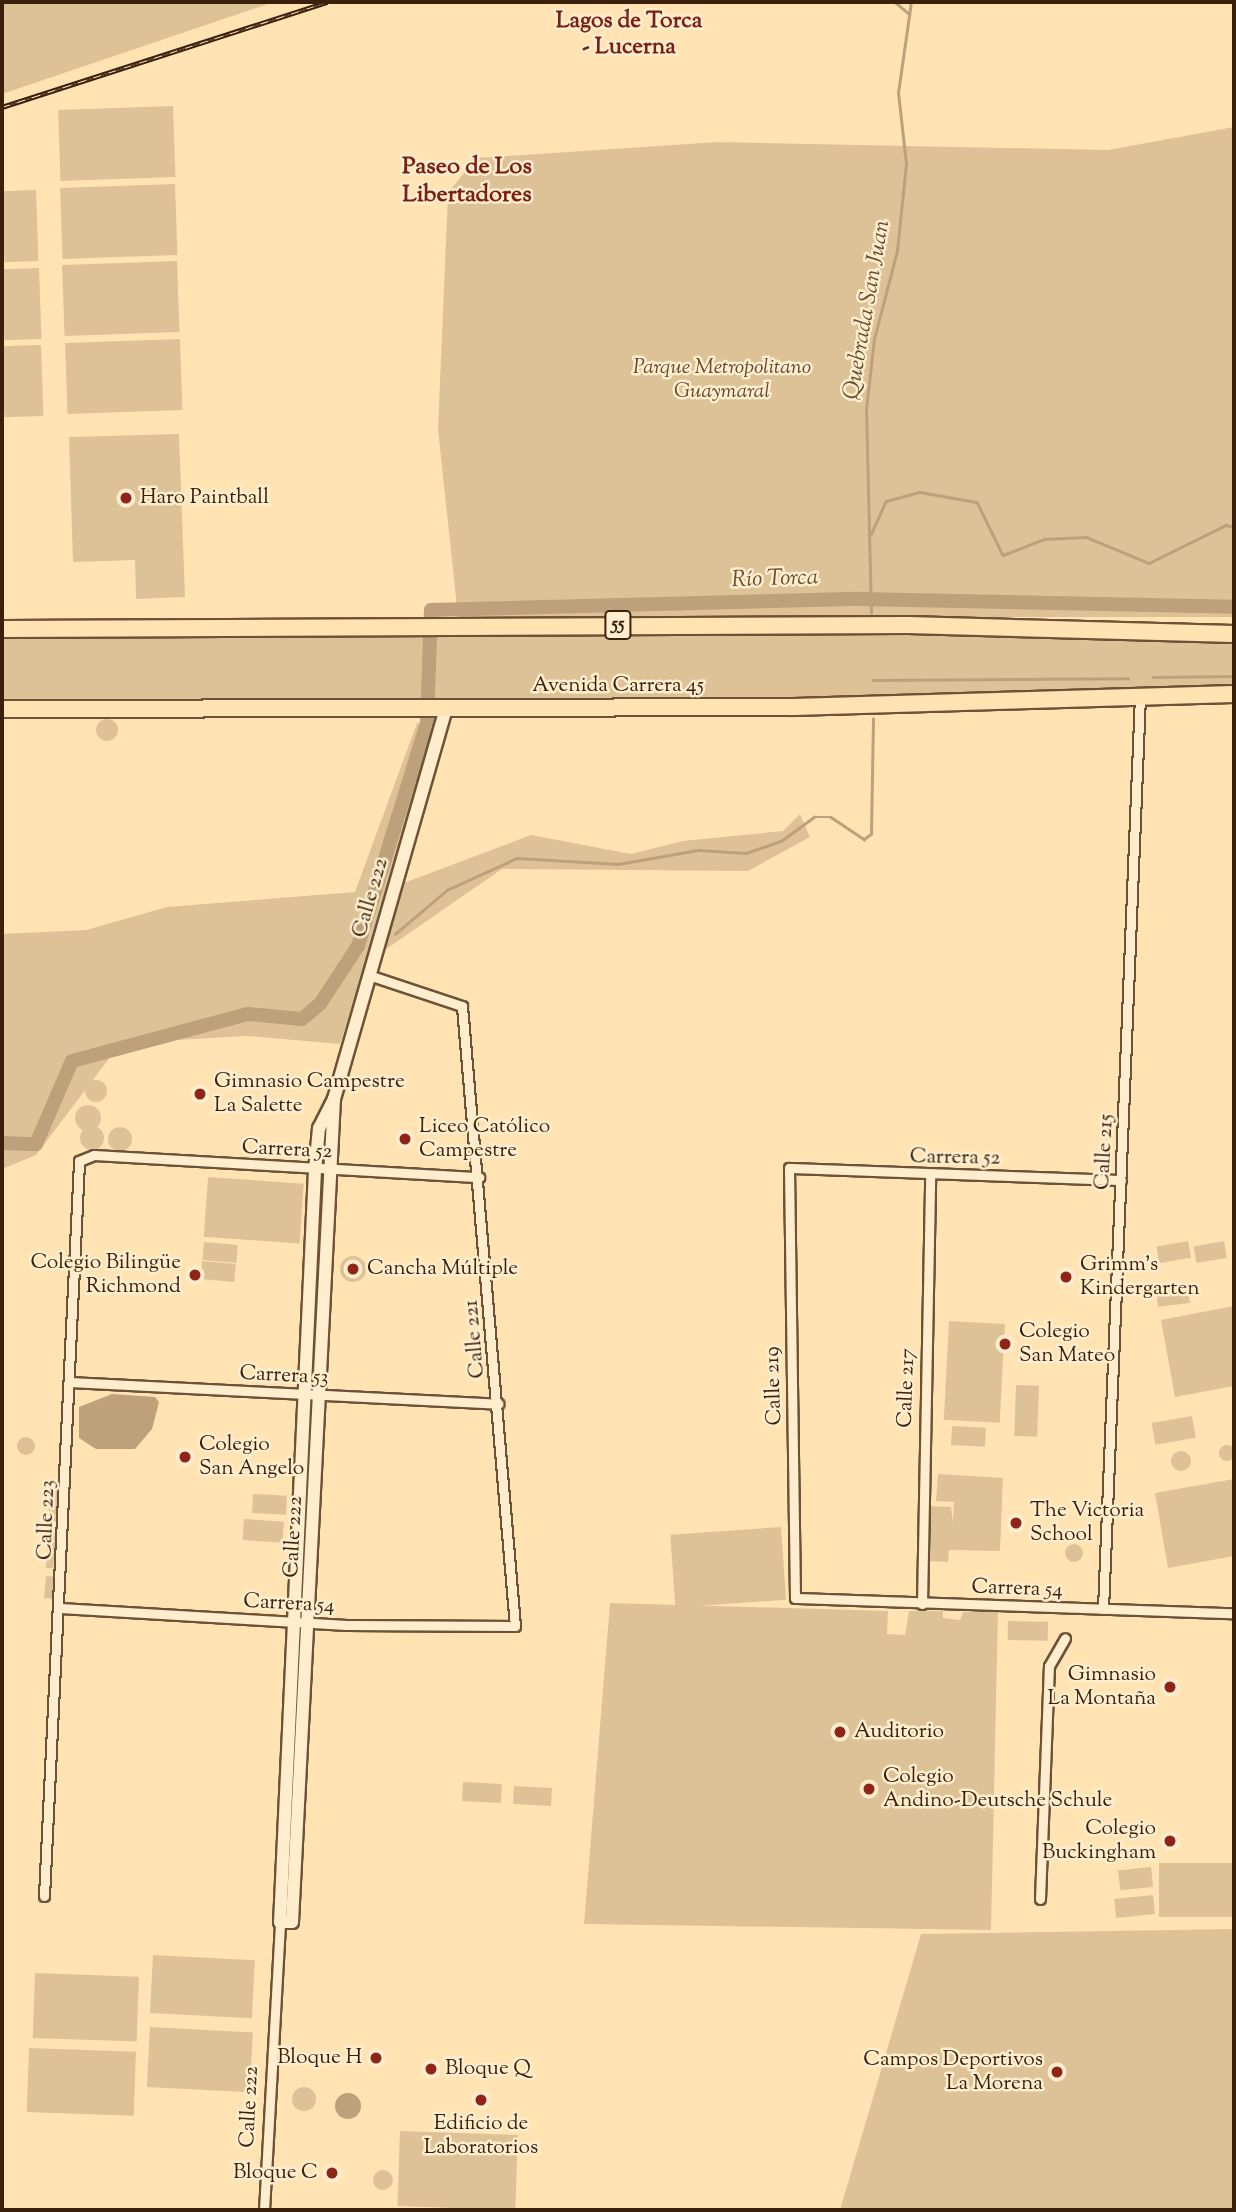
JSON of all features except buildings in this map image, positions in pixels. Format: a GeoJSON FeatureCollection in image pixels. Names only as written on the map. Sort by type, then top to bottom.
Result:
{"type":"FeatureCollection","features":[{"type":"Feature","properties":{"kind":"highway","name":"55"},"geometry":{"type":"LineString","coordinates":[[2,629],[872,625],[1234,634]]}},
{"type":"Feature","properties":{"kind":"highway","name":"Avenida Carrera 45"},"geometry":{"type":"LineString","coordinates":[[2,709],[793,707],[1234,694]]}},
{"type":"Feature","properties":{"kind":"street","name":"Calle 215"},"geometry":{"type":"LineString","coordinates":[[1102,1609],[1140,697]]}},
{"type":"Feature","properties":{"kind":"street","name":"Calle 222"},"geometry":{"type":"LineString","coordinates":[[286,1922],[293,1621],[319,1128],[334,1099],[446,708]]}},
{"type":"Feature","properties":{"kind":"street","name":"Calle 221"},"geometry":{"type":"LineString","coordinates":[[369,975],[462,1006],[479,1178],[515,1626]]}},
{"type":"Feature","properties":{"kind":"street","name":"Calle 222"},"geometry":{"type":"LineString","coordinates":[[264,2210],[309,1621],[334,1099]]}},
{"type":"Feature","properties":{"kind":"street","name":"Carrera 52"},"geometry":{"type":"LineString","coordinates":[[94,1155],[479,1178]]}},
{"type":"Feature","properties":{"kind":"street","name":"Calle 223"},"geometry":{"type":"LineString","coordinates":[[44,1896],[61,1608],[77,1167],[94,1155]]}},
{"type":"Feature","properties":{"kind":"street","name":"Carrera 52"},"geometry":{"type":"LineString","coordinates":[[789,1168],[1121,1180]]}},
{"type":"Feature","properties":{"kind":"street","name":"Calle 219"},"geometry":{"type":"LineString","coordinates":[[789,1168],[798,1602]]}},
{"type":"Feature","properties":{"kind":"street","name":"Calle 217"},"geometry":{"type":"LineString","coordinates":[[922,1604],[930,1174]]}},
{"type":"Feature","properties":{"kind":"street","name":"Carrera 53"},"geometry":{"type":"LineString","coordinates":[[69,1382],[498,1405]]}},
{"type":"Feature","properties":{"kind":"street","name":"Carrera 54"},"geometry":{"type":"LineString","coordinates":[[798,1602],[1234,1613]]}},
{"type":"Feature","properties":{"kind":"street","name":"Carrera 54"},"geometry":{"type":"LineString","coordinates":[[61,1608],[506,1631],[515,1626]]}},
{"type":"Feature","properties":{"kind":"street"},"geometry":{"type":"LineString","coordinates":[[1040,1899],[1049,1667],[1065,1638]]}},
{"type":"Feature","properties":{"kind":"green space"},"geometry":{"type":"Polygon","coordinates":[[[2,2],[274,2],[2,94],[2,2]]]}},
{"type":"Feature","properties":{"kind":"green space"},"geometry":{"type":"Polygon","coordinates":[[[173,106],[175,177],[61,181],[58,110],[173,106]]]}},
{"type":"Feature","properties":{"kind":"green space","name":"Parque Metropolitano Guaymaral"},"geometry":{"type":"Polygon","coordinates":[[[1234,127],[1234,617],[458,617],[438,429],[448,193],[476,158],[718,142],[1108,150],[1234,127]]]}},
{"type":"Feature","properties":{"kind":"green space"},"geometry":{"type":"Polygon","coordinates":[[[175,184],[177,255],[63,259],[60,188],[175,184]]]}},
{"type":"Feature","properties":{"kind":"green space"},"geometry":{"type":"Polygon","coordinates":[[[36,190],[38,261],[4,262],[2,191],[36,190]]]}},
{"type":"Feature","properties":{"kind":"green space"},"geometry":{"type":"Polygon","coordinates":[[[177,261],[179,332],[65,336],[62,265],[177,261]]]}},
{"type":"Feature","properties":{"kind":"green space"},"geometry":{"type":"Polygon","coordinates":[[[39,268],[41,339],[5,340],[2,269],[39,268]]]}},
{"type":"Feature","properties":{"kind":"green space"},"geometry":{"type":"Polygon","coordinates":[[[180,339],[182,410],[68,414],[65,343],[180,339]]]}},
{"type":"Feature","properties":{"kind":"green space"},"geometry":{"type":"Polygon","coordinates":[[[41,345],[43,416],[5,417],[2,346],[41,345]]]}},
{"type":"Feature","properties":{"kind":"green space","name":"Haro Paintball"},"geometry":{"type":"Polygon","coordinates":[[[179,434],[185,597],[136,599],[135,560],[73,562],[69,437],[179,434]]]}},
{"type":"Feature","properties":{"kind":"green space"},"geometry":{"type":"Polygon","coordinates":[[[2,634],[996,635],[1234,641],[1234,686],[783,701],[2,702],[2,634]]]}},
{"type":"Feature","properties":{"kind":"green space"},"geometry":{"type":"Polygon","coordinates":[[[107,719],[115,722],[118,730],[115,738],[107,741],[99,738],[96,730],[99,722],[107,719]]]}},
{"type":"Feature","properties":{"kind":"green space"},"geometry":{"type":"Polygon","coordinates":[[[417,723],[434,726],[388,889],[531,835],[631,854],[683,841],[783,831],[800,814],[810,837],[748,871],[502,869],[366,963],[340,1044],[247,1036],[158,1041],[111,1056],[36,1155],[2,1169],[2,934],[86,930],[167,907],[355,892],[417,723]]]}},
{"type":"Feature","properties":{"kind":"green space"},"geometry":{"type":"Polygon","coordinates":[[[96,1080],[104,1083],[107,1091],[104,1099],[96,1102],[88,1099],[85,1091],[88,1083],[96,1080]]]}},
{"type":"Feature","properties":{"kind":"green space"},"geometry":{"type":"Polygon","coordinates":[[[88,1105],[97,1109],[101,1118],[97,1127],[88,1131],[79,1127],[75,1118],[79,1109],[88,1105]]]}},
{"type":"Feature","properties":{"kind":"green space"},"geometry":{"type":"Polygon","coordinates":[[[92,1126],[100,1130],[104,1138],[100,1146],[92,1150],[84,1146],[80,1138],[84,1130],[92,1126]]]}},
{"type":"Feature","properties":{"kind":"green space"},"geometry":{"type":"Polygon","coordinates":[[[120,1127],[128,1131],[132,1139],[128,1147],[120,1151],[112,1147],[108,1139],[112,1131],[120,1127]]]}},
{"type":"Feature","properties":{"kind":"green space"},"geometry":{"type":"Polygon","coordinates":[[[208,1177],[304,1184],[300,1244],[204,1237],[208,1177]]]}},
{"type":"Feature","properties":{"kind":"green space"},"geometry":{"type":"Polygon","coordinates":[[[1188,1241],[1191,1258],[1159,1263],[1156,1247],[1188,1241]]]}},
{"type":"Feature","properties":{"kind":"green space"},"geometry":{"type":"Polygon","coordinates":[[[1224,1241],[1227,1258],[1196,1263],[1193,1246],[1224,1241]]]}},
{"type":"Feature","properties":{"kind":"green space"},"geometry":{"type":"Polygon","coordinates":[[[204,1242],[238,1245],[236,1263],[202,1260],[204,1242]]]}},
{"type":"Feature","properties":{"kind":"green space","name":"Cancha Múltiple"},"geometry":{"type":"Polygon","coordinates":[[[353,1256],[362,1260],[366,1269],[362,1278],[353,1282],[344,1278],[340,1269],[344,1260],[353,1256]]]}},
{"type":"Feature","properties":{"kind":"green space"},"geometry":{"type":"Polygon","coordinates":[[[202,1261],[236,1264],[234,1282],[200,1279],[202,1261]]]}},
{"type":"Feature","properties":{"kind":"green space"},"geometry":{"type":"Polygon","coordinates":[[[1188,1287],[1190,1303],[1158,1307],[1156,1291],[1188,1287]]]}},
{"type":"Feature","properties":{"kind":"green space"},"geometry":{"type":"Polygon","coordinates":[[[1234,1306],[1234,1386],[1175,1397],[1161,1320],[1234,1306]]]}},
{"type":"Feature","properties":{"kind":"green space"},"geometry":{"type":"Polygon","coordinates":[[[949,1321],[1005,1324],[1000,1423],[944,1420],[949,1321]]]}},
{"type":"Feature","properties":{"kind":"green space"},"geometry":{"type":"Polygon","coordinates":[[[1016,1385],[1039,1386],[1037,1437],[1014,1436],[1016,1385]]]}},
{"type":"Feature","properties":{"kind":"green space"},"geometry":{"type":"Polygon","coordinates":[[[1192,1416],[1196,1438],[1155,1445],[1152,1423],[1192,1416]]]}},
{"type":"Feature","properties":{"kind":"green space"},"geometry":{"type":"Polygon","coordinates":[[[952,1426],[986,1428],[985,1447],[951,1445],[952,1426]]]}},
{"type":"Feature","properties":{"kind":"green space"},"geometry":{"type":"Polygon","coordinates":[[[26,1437],[32,1440],[35,1446],[32,1452],[26,1455],[20,1452],[17,1446],[20,1440],[26,1437]]]}},
{"type":"Feature","properties":{"kind":"green space"},"geometry":{"type":"Polygon","coordinates":[[[1227,1445],[1233,1447],[1233,1459],[1227,1461],[1221,1459],[1219,1453],[1221,1447],[1227,1445]]]}},
{"type":"Feature","properties":{"kind":"green space"},"geometry":{"type":"Polygon","coordinates":[[[1181,1451],[1188,1454],[1191,1461],[1188,1468],[1181,1471],[1174,1468],[1171,1461],[1174,1454],[1181,1451]]]}},
{"type":"Feature","properties":{"kind":"green space"},"geometry":{"type":"Polygon","coordinates":[[[938,1474],[1003,1478],[1000,1551],[949,1550],[948,1562],[927,1561],[928,1506],[951,1507],[953,1523],[954,1502],[936,1501],[938,1474]]]}},
{"type":"Feature","properties":{"kind":"green space"},"geometry":{"type":"Polygon","coordinates":[[[1234,1479],[1234,1556],[1168,1568],[1155,1493],[1234,1479]]]}},
{"type":"Feature","properties":{"kind":"green space"},"geometry":{"type":"Polygon","coordinates":[[[50,1491],[59,1491],[58,1520],[48,1524],[50,1491]]]}},
{"type":"Feature","properties":{"kind":"green space"},"geometry":{"type":"Polygon","coordinates":[[[253,1494],[287,1496],[286,1515],[252,1513],[253,1494]]]}},
{"type":"Feature","properties":{"kind":"green space"},"geometry":{"type":"Polygon","coordinates":[[[244,1519],[284,1522],[282,1543],[243,1540],[244,1519]]]}},
{"type":"Feature","properties":{"kind":"green space"},"geometry":{"type":"Polygon","coordinates":[[[781,1527],[786,1600],[675,1608],[670,1535],[781,1527]]]}},
{"type":"Feature","properties":{"kind":"green space"},"geometry":{"type":"Polygon","coordinates":[[[48,1532],[57,1534],[53,1568],[46,1568],[48,1532]]]}},
{"type":"Feature","properties":{"kind":"green space"},"geometry":{"type":"Polygon","coordinates":[[[1070,1544],[1078,1544],[1083,1553],[1081,1560],[1070,1562],[1065,1557],[1065,1549],[1070,1544]]]}},
{"type":"Feature","properties":{"kind":"green space"},"geometry":{"type":"Polygon","coordinates":[[[46,1576],[57,1577],[55,1599],[44,1598],[46,1576]]]}},
{"type":"Feature","properties":{"kind":"green space"},"geometry":{"type":"Polygon","coordinates":[[[610,1603],[888,1611],[887,1634],[905,1635],[909,1611],[943,1611],[943,1618],[960,1620],[963,1612],[998,1612],[991,1930],[584,1924],[610,1603]]]}},
{"type":"Feature","properties":{"kind":"green space"},"geometry":{"type":"Polygon","coordinates":[[[1008,1621],[1048,1622],[1048,1641],[1008,1640],[1008,1621]]]}},
{"type":"Feature","properties":{"kind":"green space"},"geometry":{"type":"Polygon","coordinates":[[[463,1782],[502,1784],[501,1803],[462,1801],[463,1782]]]}},
{"type":"Feature","properties":{"kind":"green space"},"geometry":{"type":"Polygon","coordinates":[[[514,1786],[552,1788],[551,1806],[513,1804],[514,1786]]]}},
{"type":"Feature","properties":{"kind":"green space"},"geometry":{"type":"Polygon","coordinates":[[[1159,1863],[1234,1863],[1234,1917],[1159,1917],[1159,1863]]]}},
{"type":"Feature","properties":{"kind":"green space"},"geometry":{"type":"Polygon","coordinates":[[[1151,1867],[1153,1887],[1120,1890],[1118,1870],[1151,1867]]]}},
{"type":"Feature","properties":{"kind":"green space"},"geometry":{"type":"Polygon","coordinates":[[[1153,1895],[1155,1914],[1116,1918],[1114,1899],[1153,1895]]]}},
{"type":"Feature","properties":{"kind":"green space","name":"Campos Deportivos La Morena"},"geometry":{"type":"Polygon","coordinates":[[[1234,1929],[1234,2210],[840,2210],[921,1934],[1234,1929]]]}},
{"type":"Feature","properties":{"kind":"green space"},"geometry":{"type":"Polygon","coordinates":[[[153,1955],[255,1960],[252,2018],[150,2013],[153,1955]]]}},
{"type":"Feature","properties":{"kind":"green space"},"geometry":{"type":"Polygon","coordinates":[[[35,1973],[139,1977],[137,2042],[33,2038],[35,1973]]]}},
{"type":"Feature","properties":{"kind":"green space"},"geometry":{"type":"Polygon","coordinates":[[[150,2027],[253,2032],[250,2092],[147,2087],[150,2027]]]}},
{"type":"Feature","properties":{"kind":"green space"},"geometry":{"type":"Polygon","coordinates":[[[29,2048],[136,2052],[134,2116],[27,2112],[29,2048]]]}},
{"type":"Feature","properties":{"kind":"green space"},"geometry":{"type":"Polygon","coordinates":[[[304,2087],[312,2091],[316,2099],[312,2107],[304,2111],[296,2107],[292,2099],[296,2091],[304,2087]]]}},
{"type":"Feature","properties":{"kind":"green space"},"geometry":{"type":"Polygon","coordinates":[[[400,2131],[518,2135],[515,2210],[397,2206],[400,2131]]]}},
{"type":"Feature","properties":{"kind":"green space"},"geometry":{"type":"Polygon","coordinates":[[[379,2170],[387,2170],[393,2180],[387,2190],[379,2190],[373,2184],[373,2176],[379,2170]]]}},
{"type":"Feature","properties":{"kind":"shaded area"},"geometry":{"type":"Polygon","coordinates":[[[112,1394],[155,1397],[159,1402],[152,1429],[135,1449],[96,1449],[79,1438],[79,1407],[112,1394]]]}},
{"type":"Feature","properties":{"kind":"shaded area"},"geometry":{"type":"Polygon","coordinates":[[[348,2093],[357,2097],[361,2106],[357,2115],[348,2119],[339,2115],[335,2106],[339,2097],[348,2093]]]}},
{"type":"Feature","properties":{"kind":"waterway","name":"Quebrada San Juan"},"geometry":{"type":"LineString","coordinates":[[895,2],[908,13]]}},
{"type":"Feature","properties":{"kind":"waterway","name":"Quebrada San Juan"},"geometry":{"type":"LineString","coordinates":[[871,613],[866,410],[874,339],[897,251],[906,164],[898,93],[911,2]]}},
{"type":"Feature","properties":{"kind":"waterway"},"geometry":{"type":"LineString","coordinates":[[871,534],[886,501],[920,492],[977,502],[1003,555],[1044,539],[1086,537],[1149,563],[1226,525],[1234,527]]}},
{"type":"Feature","properties":{"kind":"waterway","name":"Río Torca"},"geometry":{"type":"LineString","coordinates":[[2,1143],[36,1144],[72,1061],[248,1014],[302,1019],[320,1004],[358,946],[427,723],[431,610],[860,599],[1234,607]]}},
{"type":"Feature","properties":{"kind":"waterway"},"geometry":{"type":"LineString","coordinates":[[1153,677],[1234,676]]}},
{"type":"Feature","properties":{"kind":"waterway"},"geometry":{"type":"LineString","coordinates":[[873,680],[1128,678]]}},
{"type":"Feature","properties":{"kind":"waterway","name":"Quebrada San Juan"},"geometry":{"type":"LineString","coordinates":[[395,934],[447,890],[517,858],[618,864],[698,850],[746,853],[781,841],[814,817],[831,817],[864,839],[871,834],[873,719]]}},
{"type":"Feature","properties":{"kind":"railway"},"geometry":{"type":"LineString","coordinates":[[2,107],[327,2]]}},
{"type":"Feature","properties":{"kind":"place","name":"Haro Paintball"},"geometry":{"type":"Point","coordinates":[126,498]}},
{"type":"Feature","properties":{"kind":"place","name":"Gimnasio Campestre La Salette"},"geometry":{"type":"Point","coordinates":[200,1094]}},
{"type":"Feature","properties":{"kind":"place","name":"Liceo Católico Campestre"},"geometry":{"type":"Point","coordinates":[405,1139]}},
{"type":"Feature","properties":{"kind":"place","name":"Cancha Múltiple"},"geometry":{"type":"Point","coordinates":[353,1269]}},
{"type":"Feature","properties":{"kind":"place","name":"Colegio Bilingüe Richmond"},"geometry":{"type":"Point","coordinates":[195,1275]}},
{"type":"Feature","properties":{"kind":"place","name":"Grimm's Kindergarten"},"geometry":{"type":"Point","coordinates":[1066,1277]}},
{"type":"Feature","properties":{"kind":"place","name":"Colegio San Mateo"},"geometry":{"type":"Point","coordinates":[1005,1344]}},
{"type":"Feature","properties":{"kind":"place","name":"Colegio San Angelo"},"geometry":{"type":"Point","coordinates":[185,1457]}},
{"type":"Feature","properties":{"kind":"place","name":"The Victoria School"},"geometry":{"type":"Point","coordinates":[1016,1523]}},
{"type":"Feature","properties":{"kind":"place","name":"Gimnasio La Montaña"},"geometry":{"type":"Point","coordinates":[1170,1687]}},
{"type":"Feature","properties":{"kind":"place","name":"Auditorio"},"geometry":{"type":"Point","coordinates":[840,1732]}},
{"type":"Feature","properties":{"kind":"place","name":"Colegio Andino-Deutsche Schule"},"geometry":{"type":"Point","coordinates":[869,1789]}},
{"type":"Feature","properties":{"kind":"place","name":"Colegio Buckingham"},"geometry":{"type":"Point","coordinates":[1170,1841]}},
{"type":"Feature","properties":{"kind":"place","name":"Bloque H"},"geometry":{"type":"Point","coordinates":[376,2058]}},
{"type":"Feature","properties":{"kind":"place","name":"Bloque Q"},"geometry":{"type":"Point","coordinates":[431,2069]}},
{"type":"Feature","properties":{"kind":"place","name":"Campos Deportivos La Morena"},"geometry":{"type":"Point","coordinates":[1057,2072]}},
{"type":"Feature","properties":{"kind":"place","name":"Edificio de Laboratorios"},"geometry":{"type":"Point","coordinates":[481,2100]}},
{"type":"Feature","properties":{"kind":"place","name":"Bloque C"},"geometry":{"type":"Point","coordinates":[332,2173]}},
{"type":"Feature","properties":{"kind":"district","name":"Lagos de Torca - Lucerna"},"geometry":{"type":"Point","coordinates":[629,35]}},
{"type":"Feature","properties":{"kind":"district","name":"Paseo de Los Libertadores"},"geometry":{"type":"Point","coordinates":[467,182]}}]}
